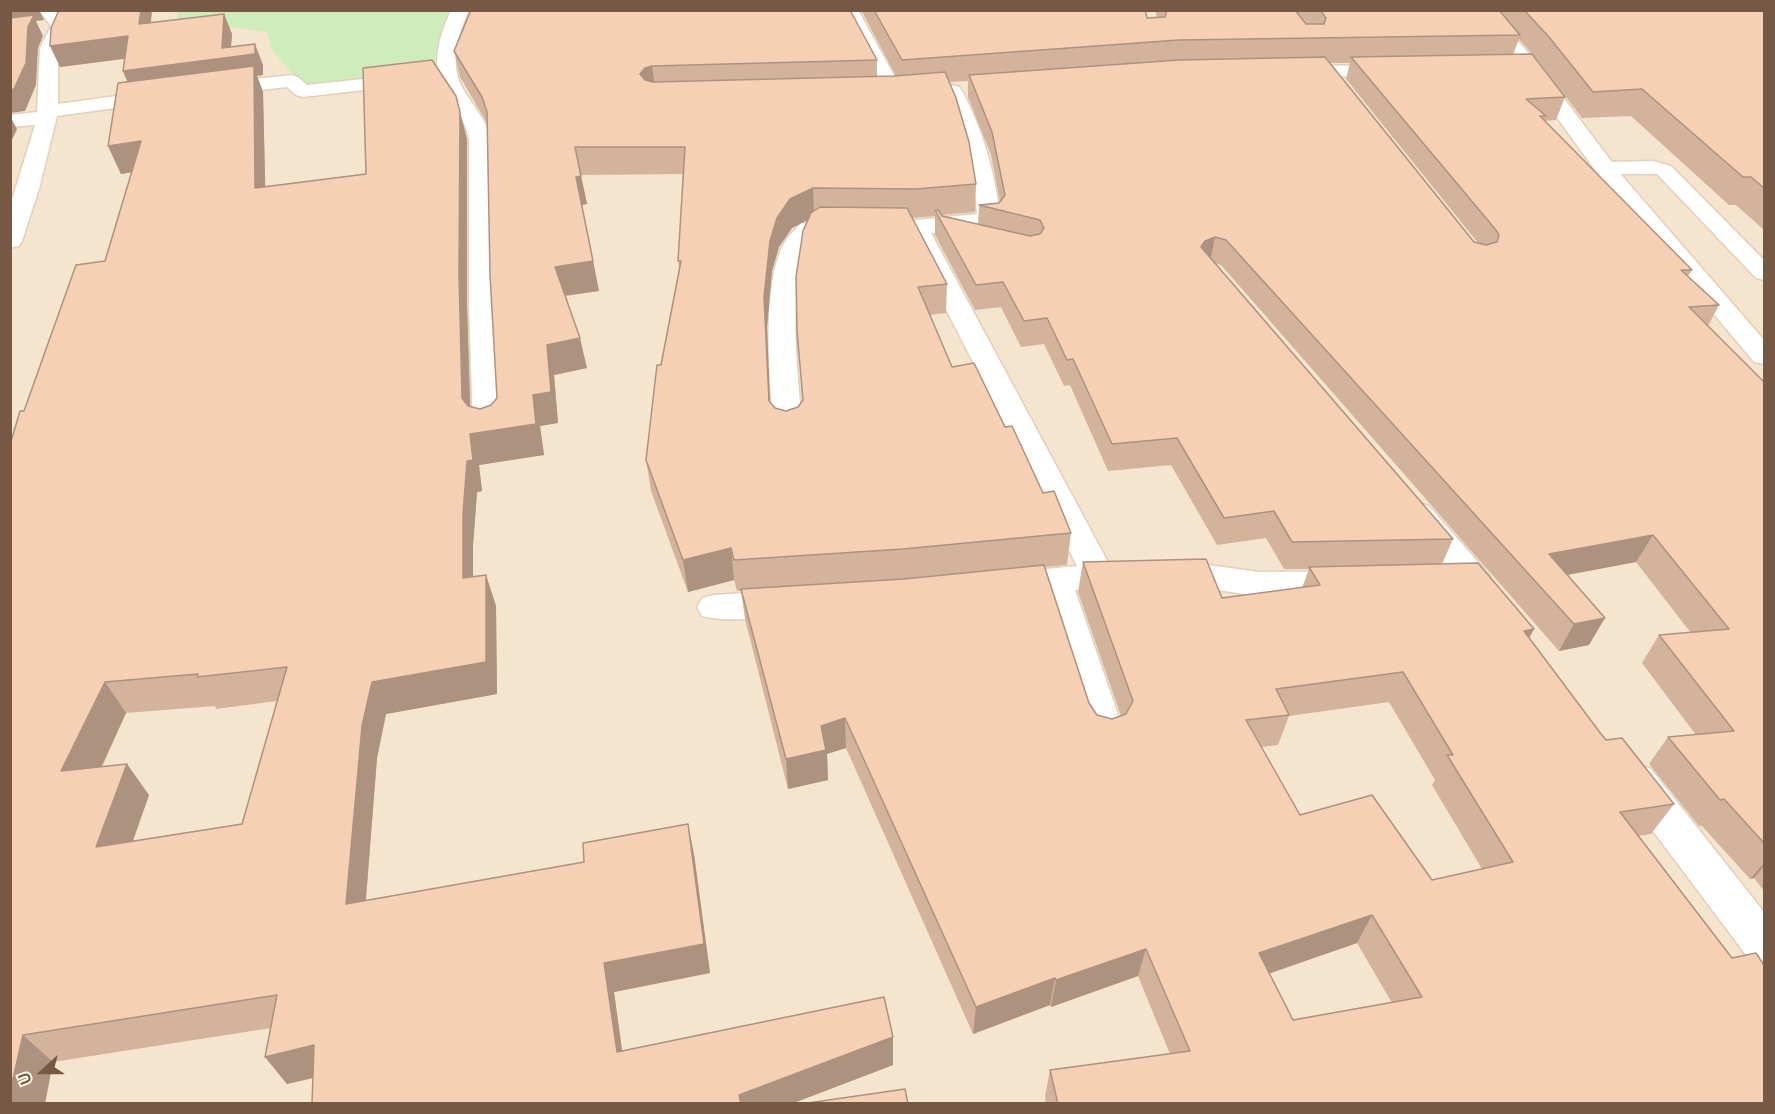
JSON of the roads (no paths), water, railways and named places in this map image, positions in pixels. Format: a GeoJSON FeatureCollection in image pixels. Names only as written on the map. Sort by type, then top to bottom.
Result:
{"type":"FeatureCollection","features":[{"type":"Feature","properties":{"kind":"street"},"geometry":{"type":"LineString","coordinates":[[460,10],[454,21],[447,76],[457,97],[475,122],[480,139],[482,305],[488,429]]}},
{"type":"Feature","properties":{"kind":"street"},"geometry":{"type":"LineString","coordinates":[[849,10],[894,94]]}},
{"type":"Feature","properties":{"kind":"street"},"geometry":{"type":"LineString","coordinates":[[1481,10],[1531,68],[1605,168],[1764,356]]}},
{"type":"Feature","properties":{"kind":"street"},"geometry":{"type":"LineString","coordinates":[[10,241],[28,189],[48,114],[49,22]]}},
{"type":"Feature","properties":{"kind":"street"},"geometry":{"type":"LineString","coordinates":[[1507,69],[1531,68]]}},
{"type":"Feature","properties":{"kind":"street"},"geometry":{"type":"LineString","coordinates":[[1277,72],[1417,70]]}},
{"type":"Feature","properties":{"kind":"street"},"geometry":{"type":"LineString","coordinates":[[1327,72],[1341,90]]}},
{"type":"Feature","properties":{"kind":"street"},"geometry":{"type":"LineString","coordinates":[[200,91],[291,81],[303,91],[447,76]]}},
{"type":"Feature","properties":{"kind":"street"},"geometry":{"type":"LineString","coordinates":[[788,431],[782,335],[783,294],[792,254],[799,238],[810,228],[901,227],[989,220],[971,132],[963,109],[964,90],[871,93]]}},
{"type":"Feature","properties":{"kind":"street"},"geometry":{"type":"LineString","coordinates":[[10,121],[177,94]]}},
{"type":"Feature","properties":{"kind":"street"},"geometry":{"type":"LineString","coordinates":[[901,227],[993,243]]}},
{"type":"Feature","properties":{"kind":"street"},"geometry":{"type":"LineString","coordinates":[[901,227],[1099,576]]}},
{"type":"Feature","properties":{"kind":"street"},"geometry":{"type":"LineString","coordinates":[[1404,497],[1481,588],[1433,580]]}},
{"type":"Feature","properties":{"kind":"street"},"geometry":{"type":"LineString","coordinates":[[973,588],[1099,576],[1188,573],[1259,584],[1373,582]]}},
{"type":"Feature","properties":{"kind":"street"},"geometry":{"type":"LineString","coordinates":[[1055,581],[1105,732]]}},
{"type":"Feature","properties":{"kind":"street"},"geometry":{"type":"LineString","coordinates":[[714,608],[820,600]]}},
{"type":"Feature","properties":{"kind":"street"},"geometry":{"type":"LineString","coordinates":[[1617,755],[1764,945]]}},
{"type":"Feature","properties":{"kind":"lane"},"geometry":{"type":"LineString","coordinates":[[1605,168],[1653,167],[1664,170],[1764,273]]}}]}
